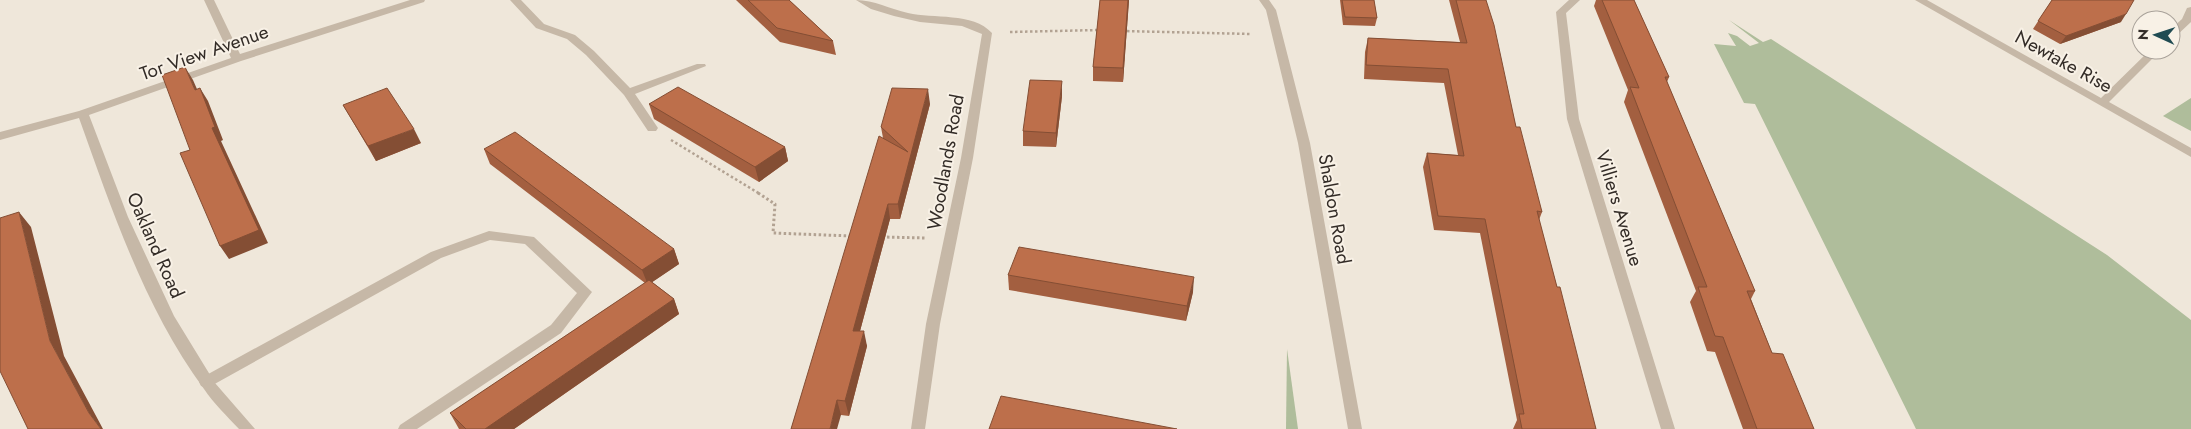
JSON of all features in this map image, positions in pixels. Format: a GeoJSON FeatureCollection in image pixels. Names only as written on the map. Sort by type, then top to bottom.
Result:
{"type":"FeatureCollection","features":[{"type":"Feature","properties":{"kind":"street"},"geometry":{"type":"LineString","coordinates":[[209,0],[237,59]]}},
{"type":"Feature","properties":{"kind":"street","name":"Tor View Avenue"},"geometry":{"type":"LineString","coordinates":[[0,136],[83,113],[237,59],[420,0]]}},
{"type":"Feature","properties":{"kind":"street"},"geometry":{"type":"LineString","coordinates":[[515,0],[540,26],[571,37],[628,93],[652,128]]}},
{"type":"Feature","properties":{"kind":"street"},"geometry":{"type":"LineString","coordinates":[[861,0],[870,5],[918,19],[973,24],[987,34]]}},
{"type":"Feature","properties":{"kind":"street","name":"Shaldon Road"},"geometry":{"type":"LineString","coordinates":[[1264,0],[1271,10],[1304,143],[1355,429]]}},
{"type":"Feature","properties":{"kind":"street","name":"Villiers Avenue"},"geometry":{"type":"LineString","coordinates":[[1575,0],[1561,12],[1573,120],[1668,429]]}},
{"type":"Feature","properties":{"kind":"street","name":"Newtake Rise"},"geometry":{"type":"LineString","coordinates":[[1920,0],[2191,153]]}},
{"type":"Feature","properties":{"kind":"street"},"geometry":{"type":"LineString","coordinates":[[2181,26],[2187,20],[2191,10]]}},
{"type":"Feature","properties":{"kind":"street","name":"Woodlands Road"},"geometry":{"type":"LineString","coordinates":[[918,429],[933,324],[966,158],[987,34]]}},
{"type":"Feature","properties":{"kind":"street"},"geometry":{"type":"LineString","coordinates":[[2102,102],[2146,60]]}},
{"type":"Feature","properties":{"kind":"street"},"geometry":{"type":"LineString","coordinates":[[628,93],[700,66]]}},
{"type":"Feature","properties":{"kind":"street","name":"Oakland Road"},"geometry":{"type":"LineString","coordinates":[[83,113],[150,286],[206,382],[248,429]]}},
{"type":"Feature","properties":{"kind":"street"},"geometry":{"type":"LineString","coordinates":[[206,382],[436,255],[489,235],[529,240],[586,292],[556,328],[405,429]]}},
{"type":"Feature","properties":{"kind":"path"},"geometry":{"type":"LineString","coordinates":[[987,34],[1059,30],[1107,31]]}},
{"type":"Feature","properties":{"kind":"path"},"geometry":{"type":"LineString","coordinates":[[1116,31],[1277,34]]}},
{"type":"Feature","properties":{"kind":"path"},"geometry":{"type":"LineString","coordinates":[[652,128],[775,204],[773,234],[852,236]]}},
{"type":"Feature","properties":{"kind":"path"},"geometry":{"type":"LineString","coordinates":[[872,236],[950,239]]}},
{"type":"Feature","properties":{"kind":"green space"},"geometry":{"type":"Polygon","coordinates":[[[1729,20],[1763,42],[1771,39],[2107,255],[2191,320],[2191,429],[1916,429],[1755,104],[1744,103],[1714,44],[1736,46],[1728,33],[1737,36],[1750,46],[1759,43],[1729,20]]]}},
{"type":"Feature","properties":{"kind":"green space"},"geometry":{"type":"Polygon","coordinates":[[[2191,98],[2191,131],[2163,116],[2191,98]]]}},
{"type":"Feature","properties":{"kind":"green space"},"geometry":{"type":"Polygon","coordinates":[[[1287,349],[1298,429],[1286,429],[1287,349]]]}},
{"type":"Feature","properties":{"kind":"building"},"geometry":{"type":"Polygon","coordinates":[[[748,0],[789,0],[833,41],[777,28],[748,0]]]}},
{"type":"Feature","properties":{"kind":"building"},"geometry":{"type":"Polygon","coordinates":[[[1100,0],[1128,0],[1123,68],[1093,67],[1100,0]]]}},
{"type":"Feature","properties":{"kind":"building"},"geometry":{"type":"Polygon","coordinates":[[[1342,0],[1374,0],[1377,18],[1345,17],[1342,0]]]}},
{"type":"Feature","properties":{"kind":"building"},"geometry":{"type":"Polygon","coordinates":[[[1456,0],[1486,0],[1494,25],[1516,127],[1520,127],[1542,212],[1537,211],[1557,287],[1560,287],[1596,429],[1522,429],[1519,414],[1524,414],[1485,219],[1438,216],[1427,153],[1464,156],[1448,69],[1366,65],[1368,38],[1467,43],[1456,0]]]}},
{"type":"Feature","properties":{"kind":"building"},"geometry":{"type":"Polygon","coordinates":[[[1602,0],[1634,0],[1669,77],[1665,77],[1755,291],[1747,291],[1772,353],[1783,354],[1814,429],[1757,429],[1723,337],[1715,336],[1698,287],[1707,287],[1630,87],[1639,88],[1602,0]]]}},
{"type":"Feature","properties":{"kind":"building"},"geometry":{"type":"Polygon","coordinates":[[[2052,0],[2134,0],[2126,14],[2066,36],[2038,21],[2052,0]]]}},
{"type":"Feature","properties":{"kind":"building"},"geometry":{"type":"Polygon","coordinates":[[[185,67],[195,90],[200,88],[215,127],[212,128],[259,230],[220,246],[180,153],[190,150],[162,75],[185,67]]]}},
{"type":"Feature","properties":{"kind":"building"},"geometry":{"type":"Polygon","coordinates":[[[1030,80],[1062,81],[1056,133],[1023,131],[1030,80]]]}},
{"type":"Feature","properties":{"kind":"building"},"geometry":{"type":"Polygon","coordinates":[[[678,87],[785,147],[755,167],[649,104],[678,87]]]}},
{"type":"Feature","properties":{"kind":"building"},"geometry":{"type":"Polygon","coordinates":[[[387,88],[414,129],[368,146],[343,105],[387,88]]]}},
{"type":"Feature","properties":{"kind":"building"},"geometry":{"type":"Polygon","coordinates":[[[892,88],[928,89],[898,204],[888,204],[853,331],[864,331],[845,401],[837,400],[830,429],[791,429],[879,136],[908,152],[881,127],[892,88]]]}},
{"type":"Feature","properties":{"kind":"building"},"geometry":{"type":"Polygon","coordinates":[[[515,132],[674,249],[642,270],[484,149],[515,132]]]}},
{"type":"Feature","properties":{"kind":"building"},"geometry":{"type":"Polygon","coordinates":[[[19,212],[50,341],[89,413],[101,429],[28,429],[0,371],[0,218],[19,212]]]}},
{"type":"Feature","properties":{"kind":"building"},"geometry":{"type":"Polygon","coordinates":[[[1019,247],[1194,277],[1187,306],[1008,275],[1019,247]]]}},
{"type":"Feature","properties":{"kind":"building"},"geometry":{"type":"Polygon","coordinates":[[[649,280],[674,299],[485,429],[466,429],[450,413],[649,280]]]}},
{"type":"Feature","properties":{"kind":"building"},"geometry":{"type":"Polygon","coordinates":[[[1001,396],[1177,429],[989,429],[1001,396]]]}}]}
